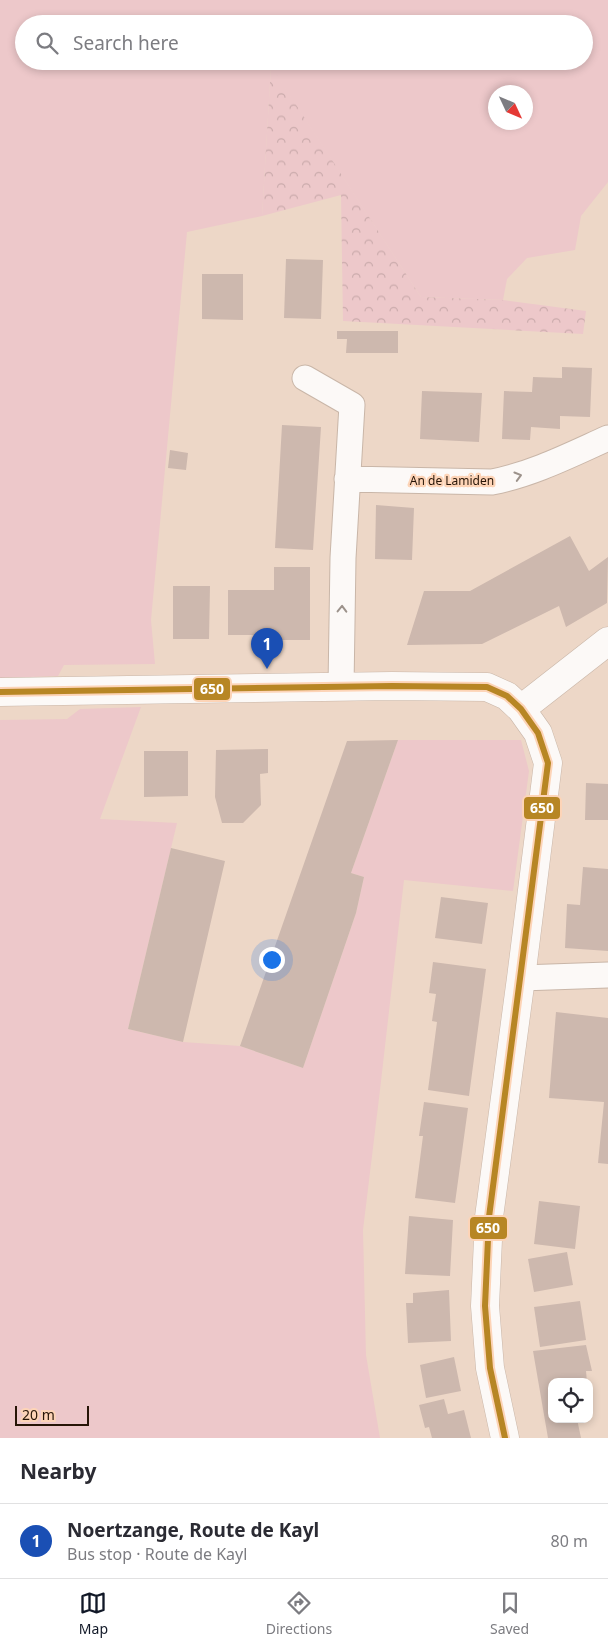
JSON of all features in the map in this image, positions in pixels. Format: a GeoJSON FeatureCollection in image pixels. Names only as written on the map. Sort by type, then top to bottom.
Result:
{"type":"FeatureCollection","features":[{"type":"Feature","properties":{"kind":"main road"},"geometry":{"type":"LineString","coordinates":[[522,709],[608,641]]}},
{"type":"Feature","properties":{"kind":"main road"},"geometry":{"type":"LineString","coordinates":[[0,692],[487,687],[507,696],[522,709],[538,732],[548,763],[522,978],[488,1217],[485,1306],[490,1368],[505,1438]]}},
{"type":"Feature","properties":{"kind":"street"},"geometry":{"type":"LineString","coordinates":[[305,378],[352,405],[343,558],[342,687]]}},
{"type":"Feature","properties":{"kind":"street","name":"An de Lamiden"},"geometry":{"type":"LineString","coordinates":[[347,480],[492,482],[515,478],[535,471],[608,438]]}},
{"type":"Feature","properties":{"kind":"street"},"geometry":{"type":"LineString","coordinates":[[522,978],[608,975]]}},
{"type":"Feature","properties":{"kind":"green space"},"geometry":{"type":"Polygon","coordinates":[[[0,0],[608,0],[608,182],[581,216],[575,250],[527,258],[507,279],[503,300],[421,297],[273,70],[593,70],[593,15],[15,15],[15,70],[271,70],[262,216],[187,232],[151,620],[155,664],[64,665],[58,676],[0,678],[0,0]]]}},
{"type":"Feature","properties":{"kind":"green space"},"geometry":{"type":"Polygon","coordinates":[[[271,70],[274,70],[421,297],[503,300],[586,311],[583,334],[343,321],[341,195],[262,216],[271,70]]]}},
{"type":"Feature","properties":{"kind":"green space"},"geometry":{"type":"Polygon","coordinates":[[[141,707],[100,819],[177,823],[128,1029],[183,1042],[240,1046],[303,1068],[356,913],[364,877],[351,873],[398,740],[521,740],[529,771],[513,891],[404,880],[363,1230],[366,1355],[380,1438],[0,1438],[0,720],[67,719],[80,709],[141,707]]]}},
{"type":"Feature","properties":{"kind":"building"},"geometry":{"type":"Polygon","coordinates":[[[286,259],[323,260],[321,319],[284,318],[286,259]]]}},
{"type":"Feature","properties":{"kind":"building"},"geometry":{"type":"Polygon","coordinates":[[[202,274],[243,274],[243,320],[202,319],[202,274]]]}},
{"type":"Feature","properties":{"kind":"building"},"geometry":{"type":"Polygon","coordinates":[[[337,331],[398,331],[398,353],[346,353],[347,339],[337,339],[337,331]]]}},
{"type":"Feature","properties":{"kind":"building"},"geometry":{"type":"Polygon","coordinates":[[[562,367],[592,368],[590,417],[560,416],[560,429],[531,427],[530,440],[502,439],[504,391],[532,392],[533,377],[562,378],[562,367]]]}},
{"type":"Feature","properties":{"kind":"building"},"geometry":{"type":"Polygon","coordinates":[[[422,391],[482,393],[479,442],[420,439],[422,391]]]}},
{"type":"Feature","properties":{"kind":"building"},"geometry":{"type":"Polygon","coordinates":[[[282,425],[321,427],[313,550],[275,548],[282,425]]]}},
{"type":"Feature","properties":{"kind":"building"},"geometry":{"type":"Polygon","coordinates":[[[170,450],[188,453],[186,470],[168,468],[170,450]]]}},
{"type":"Feature","properties":{"kind":"building"},"geometry":{"type":"Polygon","coordinates":[[[376,505],[414,508],[412,560],[375,559],[376,505]]]}},
{"type":"Feature","properties":{"kind":"building"},"geometry":{"type":"Polygon","coordinates":[[[570,536],[589,571],[608,557],[607,603],[566,627],[559,606],[482,644],[407,645],[424,591],[470,591],[570,536]]]}},
{"type":"Feature","properties":{"kind":"building"},"geometry":{"type":"Polygon","coordinates":[[[274,567],[310,567],[310,640],[268,640],[268,635],[228,635],[228,590],[274,590],[274,567]]]}},
{"type":"Feature","properties":{"kind":"building"},"geometry":{"type":"Polygon","coordinates":[[[173,586],[210,586],[209,639],[173,639],[173,586]]]}},
{"type":"Feature","properties":{"kind":"building"},"geometry":{"type":"Polygon","coordinates":[[[398,740],[351,873],[364,877],[356,913],[303,1068],[240,1046],[347,741],[398,740]]]}},
{"type":"Feature","properties":{"kind":"building"},"geometry":{"type":"Polygon","coordinates":[[[268,749],[268,773],[260,774],[261,805],[243,823],[222,823],[215,797],[216,750],[268,749]]]}},
{"type":"Feature","properties":{"kind":"building"},"geometry":{"type":"Polygon","coordinates":[[[144,751],[188,751],[188,796],[144,797],[144,751]]]}},
{"type":"Feature","properties":{"kind":"building"},"geometry":{"type":"Polygon","coordinates":[[[586,783],[608,784],[608,820],[585,820],[586,783]]]}},
{"type":"Feature","properties":{"kind":"building"},"geometry":{"type":"Polygon","coordinates":[[[171,848],[225,861],[183,1042],[128,1029],[171,848]]]}},
{"type":"Feature","properties":{"kind":"building"},"geometry":{"type":"Polygon","coordinates":[[[583,867],[608,869],[608,951],[565,948],[567,904],[580,905],[583,867]]]}},
{"type":"Feature","properties":{"kind":"building"},"geometry":{"type":"Polygon","coordinates":[[[441,897],[488,903],[482,944],[435,938],[441,897]]]}},
{"type":"Feature","properties":{"kind":"building"},"geometry":{"type":"Polygon","coordinates":[[[433,962],[486,969],[469,1096],[428,1090],[437,1022],[432,1021],[436,994],[429,993],[433,962]]]}},
{"type":"Feature","properties":{"kind":"building"},"geometry":{"type":"Polygon","coordinates":[[[556,1012],[608,1018],[608,1164],[598,1163],[604,1102],[549,1098],[556,1012]]]}},
{"type":"Feature","properties":{"kind":"building"},"geometry":{"type":"Polygon","coordinates":[[[424,1102],[468,1108],[455,1203],[415,1198],[423,1136],[419,1136],[424,1102]]]}},
{"type":"Feature","properties":{"kind":"building"},"geometry":{"type":"Polygon","coordinates":[[[539,1201],[580,1206],[575,1249],[534,1244],[539,1201]]]}},
{"type":"Feature","properties":{"kind":"building"},"geometry":{"type":"Polygon","coordinates":[[[409,1216],[453,1220],[450,1276],[405,1274],[409,1216]]]}},
{"type":"Feature","properties":{"kind":"building"},"geometry":{"type":"Polygon","coordinates":[[[567,1252],[573,1285],[534,1292],[528,1259],[567,1252]]]}},
{"type":"Feature","properties":{"kind":"building"},"geometry":{"type":"Polygon","coordinates":[[[449,1290],[451,1341],[408,1343],[406,1303],[413,1303],[413,1293],[449,1290]]]}},
{"type":"Feature","properties":{"kind":"building"},"geometry":{"type":"Polygon","coordinates":[[[580,1301],[586,1340],[540,1347],[534,1307],[580,1301]]]}},
{"type":"Feature","properties":{"kind":"building"},"geometry":{"type":"Polygon","coordinates":[[[586,1345],[592,1371],[586,1371],[587,1378],[548,1378],[548,1423],[578,1423],[581,1438],[548,1438],[533,1351],[586,1345]]]}},
{"type":"Feature","properties":{"kind":"building"},"geometry":{"type":"Polygon","coordinates":[[[454,1357],[461,1391],[426,1398],[420,1365],[454,1357]]]}},
{"type":"Feature","properties":{"kind":"building"},"geometry":{"type":"Polygon","coordinates":[[[444,1399],[448,1414],[464,1410],[471,1438],[432,1438],[429,1427],[425,1428],[419,1405],[444,1399]]]}},
{"type":"Feature","properties":{"kind":"transit line","name":"650"},"geometry":{"type":"LineString","coordinates":[[0,692],[392,686],[487,687],[507,696],[521,709],[538,733],[548,763],[489,1217],[485,1306],[490,1368],[505,1438]]}},
{"type":"Feature","properties":{"kind":"place","name":"Noertzange, Route de Kayl"},"geometry":{"type":"Point","coordinates":[267,669]}}]}
